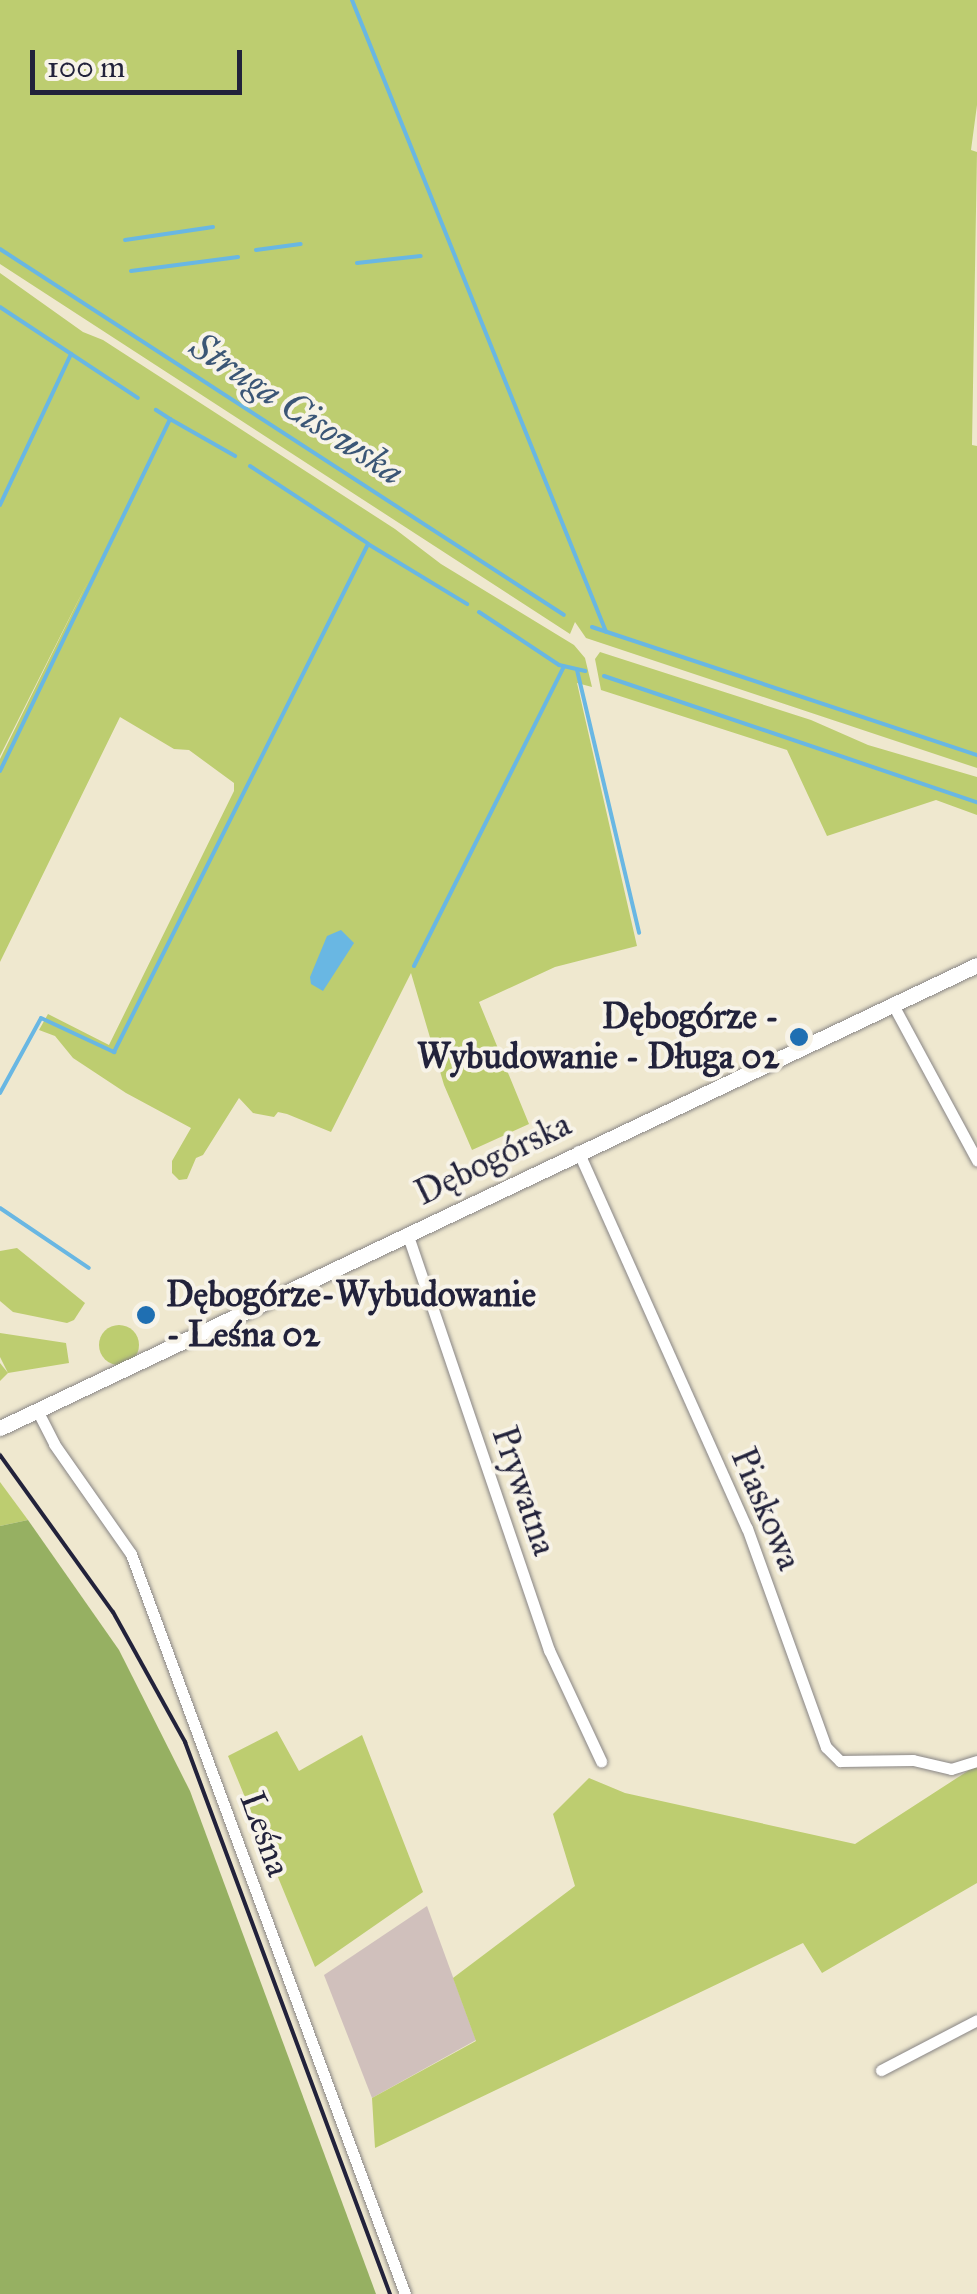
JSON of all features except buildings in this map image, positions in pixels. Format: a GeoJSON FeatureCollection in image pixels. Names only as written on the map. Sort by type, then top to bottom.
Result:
{"type":"FeatureCollection","features":[{"type":"Feature","properties":{"kind":"street","name":"Dębogórska"},"geometry":{"type":"LineString","coordinates":[[0,1428],[977,965]]}},
{"type":"Feature","properties":{"kind":"street"},"geometry":{"type":"LineString","coordinates":[[892,1004],[977,1160]]}},
{"type":"Feature","properties":{"kind":"street","name":"Piaskowa"},"geometry":{"type":"LineString","coordinates":[[578,1151],[747,1528],[826,1748],[840,1761],[913,1760],[951,1769],[977,1761]]}},
{"type":"Feature","properties":{"kind":"street","name":"Prywatna"},"geometry":{"type":"LineString","coordinates":[[407,1233],[549,1650],[601,1762]]}},
{"type":"Feature","properties":{"kind":"street","name":"Leśna"},"geometry":{"type":"LineString","coordinates":[[38,1412],[54,1444],[132,1554],[406,2294]]}},
{"type":"Feature","properties":{"kind":"street"},"geometry":{"type":"LineString","coordinates":[[881,2070],[977,2020]]}},
{"type":"Feature","properties":{"kind":"shaded area"},"geometry":{"type":"Polygon","coordinates":[[[427,1906],[476,2040],[372,2098],[324,1975],[427,1906]]]}},
{"type":"Feature","properties":{"kind":"green space"},"geometry":{"type":"Polygon","coordinates":[[[0,0],[977,0],[977,105],[971,150],[977,152],[972,445],[977,446],[977,768],[586,638],[575,622],[570,634],[0,264],[0,0]]]}},
{"type":"Feature","properties":{"kind":"green space"},"geometry":{"type":"Polygon","coordinates":[[[0,273],[83,332],[103,340],[395,529],[441,564],[574,645],[585,658],[592,687],[577,683],[637,946],[555,967],[479,1002],[529,1124],[472,1150],[444,1085],[411,973],[331,1132],[287,1114],[278,1112],[274,1117],[253,1113],[239,1098],[203,1155],[196,1158],[187,1179],[179,1180],[172,1173],[172,1161],[191,1128],[126,1093],[73,1058],[55,1036],[39,1030],[48,1014],[109,1045],[234,791],[234,783],[189,750],[174,749],[120,717],[0,962],[0,759],[87,583],[0,756],[0,273]]]}},
{"type":"Feature","properties":{"kind":"green space"},"geometry":{"type":"Polygon","coordinates":[[[600,652],[811,720],[868,745],[977,777],[977,815],[936,800],[827,836],[787,750],[601,690],[595,659],[600,652]]]}},
{"type":"Feature","properties":{"kind":"green space"},"geometry":{"type":"Polygon","coordinates":[[[17,1248],[85,1303],[74,1320],[67,1323],[13,1312],[0,1301],[0,1251],[17,1248]]]}},
{"type":"Feature","properties":{"kind":"green space"},"geometry":{"type":"Polygon","coordinates":[[[119,1325],[133,1331],[139,1345],[133,1359],[119,1365],[105,1359],[99,1345],[105,1331],[119,1325]]]}},
{"type":"Feature","properties":{"kind":"green space"},"geometry":{"type":"Polygon","coordinates":[[[0,1333],[66,1343],[69,1363],[8,1373],[0,1357],[0,1333]]]}},
{"type":"Feature","properties":{"kind":"green space"},"geometry":{"type":"Polygon","coordinates":[[[0,1363],[8,1373],[0,1381],[0,1363]]]}},
{"type":"Feature","properties":{"kind":"green space"},"geometry":{"type":"Polygon","coordinates":[[[0,1482],[28,1520],[0,1526],[0,1482]]]}},
{"type":"Feature","properties":{"kind":"green space"},"geometry":{"type":"Polygon","coordinates":[[[28,1520],[119,1650],[190,1791],[376,2294],[0,2294],[0,1526],[28,1520]]]}},
{"type":"Feature","properties":{"kind":"green space"},"geometry":{"type":"Polygon","coordinates":[[[277,1731],[299,1771],[362,1735],[423,1892],[315,1967],[228,1756],[277,1731]]]}},
{"type":"Feature","properties":{"kind":"green space"},"geometry":{"type":"Polygon","coordinates":[[[977,1765],[977,1883],[822,1973],[803,1943],[375,2148],[372,2098],[476,2041],[453,1978],[575,1886],[553,1814],[589,1778],[625,1793],[855,1844],[977,1765]]]}},
{"type":"Feature","properties":{"kind":"water"},"geometry":{"type":"Polygon","coordinates":[[[341,930],[354,943],[323,991],[311,984],[310,977],[327,936],[341,930]]]}},
{"type":"Feature","properties":{"kind":"waterway"},"geometry":{"type":"LineString","coordinates":[[352,0],[606,632]]}},
{"type":"Feature","properties":{"kind":"waterway"},"geometry":{"type":"LineString","coordinates":[[125,240],[213,227]]}},
{"type":"Feature","properties":{"kind":"waterway"},"geometry":{"type":"LineString","coordinates":[[256,250],[301,244]]}},
{"type":"Feature","properties":{"kind":"waterway","name":"Struga Cisowska"},"geometry":{"type":"LineString","coordinates":[[0,249],[564,615]]}},
{"type":"Feature","properties":{"kind":"waterway"},"geometry":{"type":"LineString","coordinates":[[357,263],[421,256]]}},
{"type":"Feature","properties":{"kind":"waterway"},"geometry":{"type":"LineString","coordinates":[[131,271],[238,257]]}},
{"type":"Feature","properties":{"kind":"waterway"},"geometry":{"type":"LineString","coordinates":[[0,307],[138,398]]}},
{"type":"Feature","properties":{"kind":"waterway"},"geometry":{"type":"LineString","coordinates":[[0,505],[71,354]]}},
{"type":"Feature","properties":{"kind":"waterway"},"geometry":{"type":"LineString","coordinates":[[0,771],[170,419],[156,410]]}},
{"type":"Feature","properties":{"kind":"waterway"},"geometry":{"type":"LineString","coordinates":[[170,419],[235,456]]}},
{"type":"Feature","properties":{"kind":"waterway"},"geometry":{"type":"LineString","coordinates":[[250,466],[367,543]]}},
{"type":"Feature","properties":{"kind":"waterway"},"geometry":{"type":"LineString","coordinates":[[0,1093],[41,1018],[114,1052],[368,544],[467,604]]}},
{"type":"Feature","properties":{"kind":"waterway"},"geometry":{"type":"LineString","coordinates":[[479,612],[559,665],[585,671]]}},
{"type":"Feature","properties":{"kind":"waterway","name":"Struga Cisowska"},"geometry":{"type":"LineString","coordinates":[[592,627],[977,755]]}},
{"type":"Feature","properties":{"kind":"waterway"},"geometry":{"type":"LineString","coordinates":[[414,966],[564,667]]}},
{"type":"Feature","properties":{"kind":"waterway"},"geometry":{"type":"LineString","coordinates":[[577,670],[639,933]]}},
{"type":"Feature","properties":{"kind":"waterway"},"geometry":{"type":"LineString","coordinates":[[604,676],[977,802]]}},
{"type":"Feature","properties":{"kind":"waterway"},"geometry":{"type":"LineString","coordinates":[[0,1208],[89,1268]]}},
{"type":"Feature","properties":{"kind":"railway"},"geometry":{"type":"LineString","coordinates":[[0,1455],[113,1612],[185,1742],[390,2294]]}},
{"type":"Feature","properties":{"kind":"place","name":"Dębogórze - Wybudowanie - Długa 02"},"geometry":{"type":"Point","coordinates":[799,1037]}},
{"type":"Feature","properties":{"kind":"place","name":"Dębogórze-Wybudowanie - Leśna 02"},"geometry":{"type":"Point","coordinates":[146,1315]}}]}
